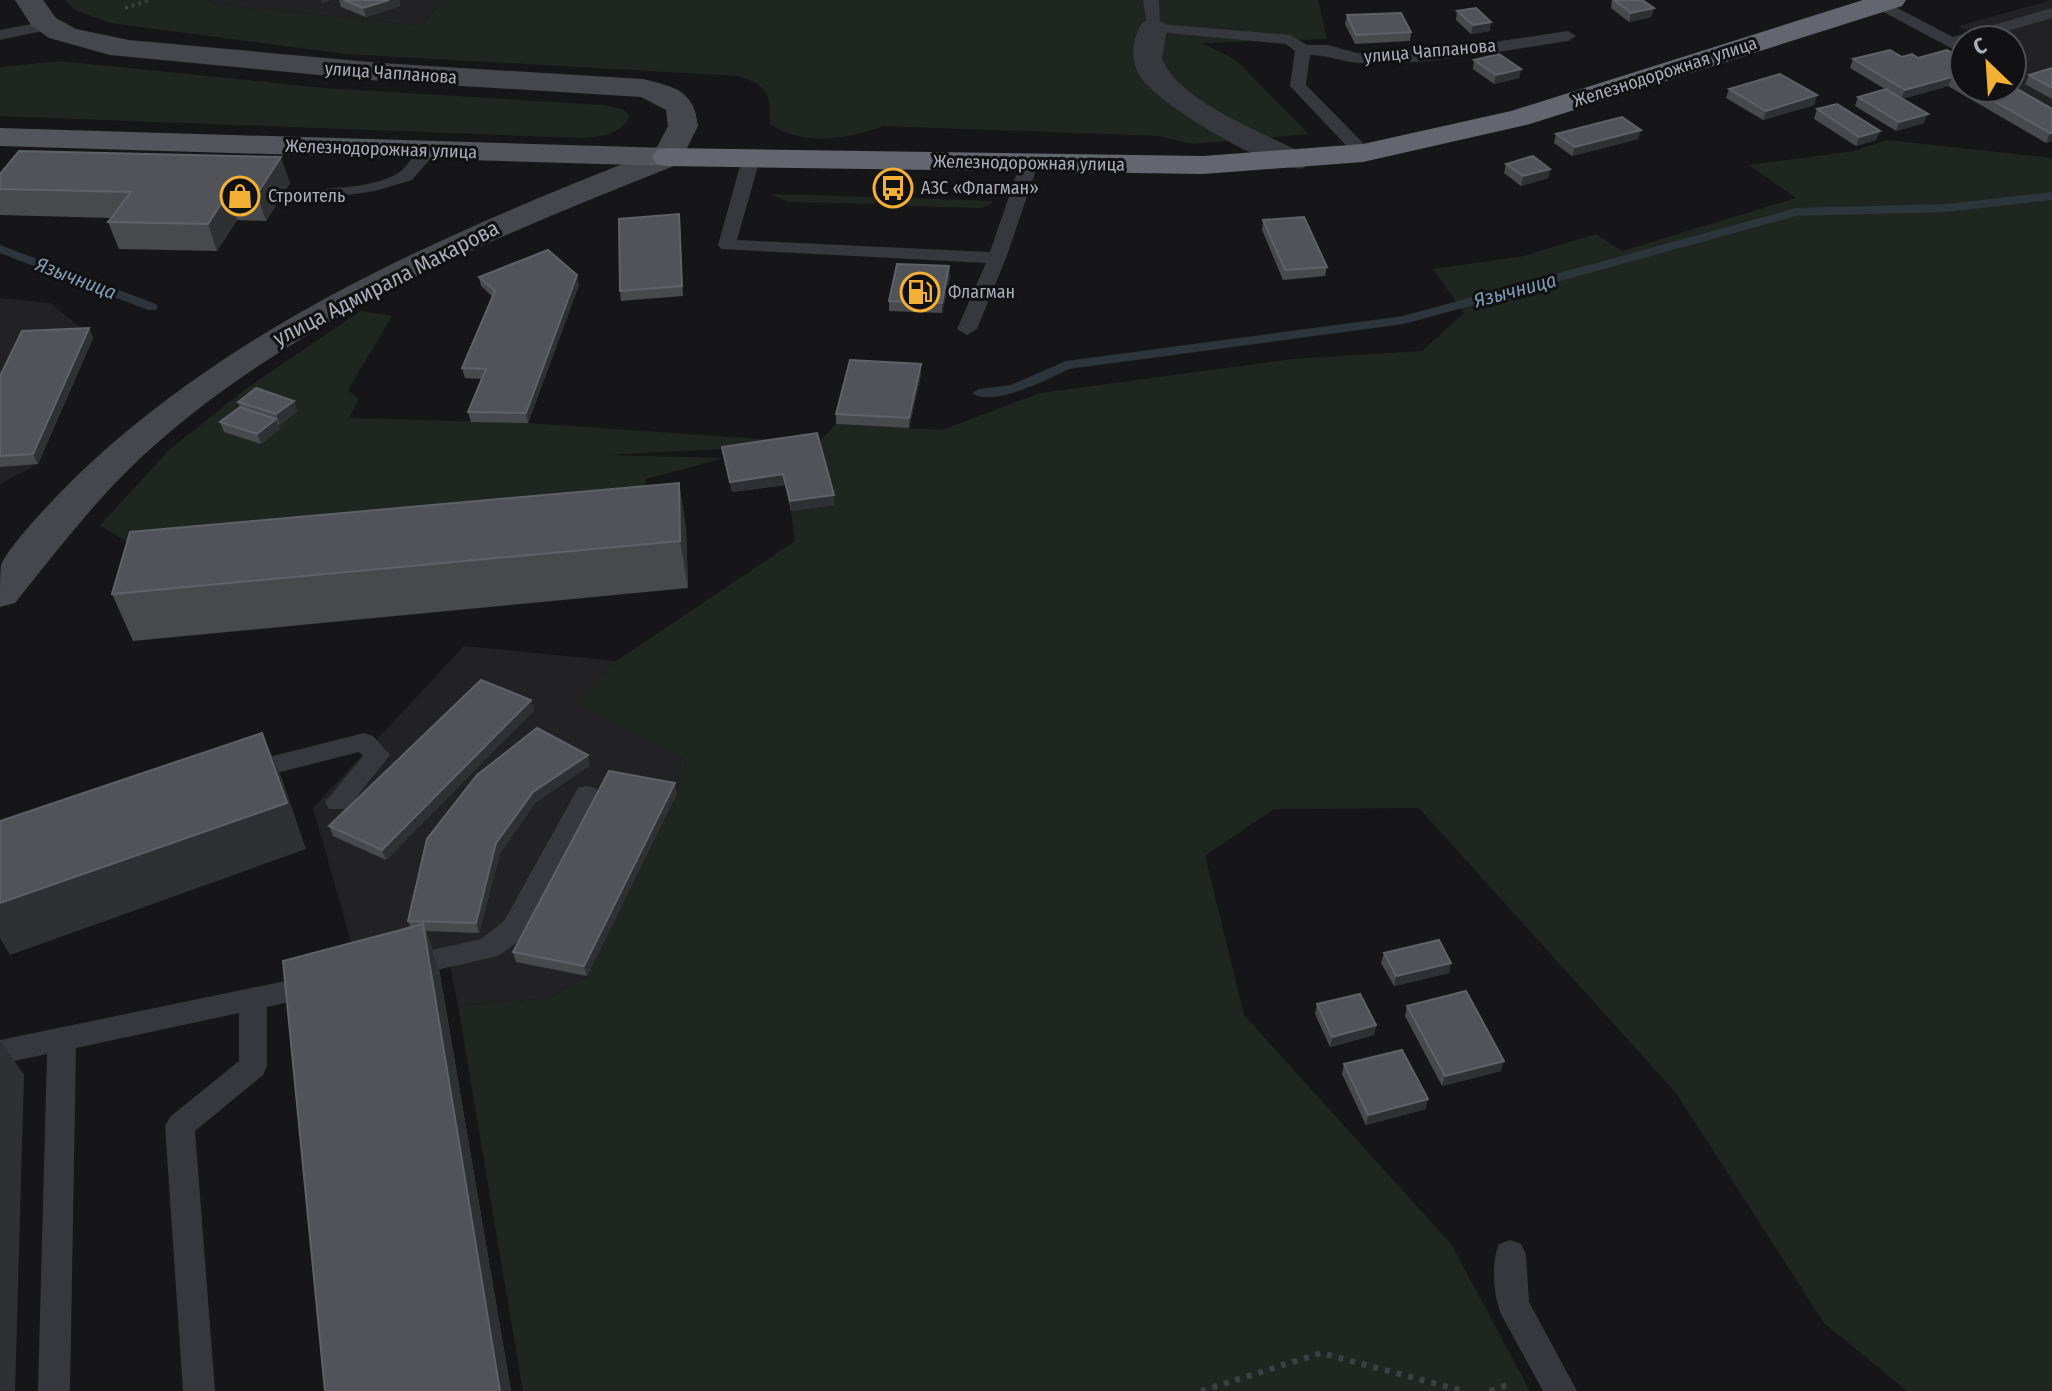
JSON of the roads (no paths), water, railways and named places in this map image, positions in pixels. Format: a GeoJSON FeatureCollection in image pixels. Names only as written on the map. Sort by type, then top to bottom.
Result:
{"type":"FeatureCollection","features":[{"type":"Feature","properties":{"kind":"highway","name":"Железнодорожная улица"},"geometry":{"type":"LineString","coordinates":[[668,157],[1203,165],[1293,161],[1363,153],[1519,118],[1886,2]]}},
{"type":"Feature","properties":{"kind":"main road","name":"Железнодорожная улица"},"geometry":{"type":"LineString","coordinates":[[0,137],[668,157]]}},
{"type":"Feature","properties":{"kind":"street"},"geometry":{"type":"LineString","coordinates":[[29,0],[34,12],[47,26]]}},
{"type":"Feature","properties":{"kind":"street"},"geometry":{"type":"LineString","coordinates":[[1152,14],[1147,61],[1161,85],[1184,102],[1293,161]]}},
{"type":"Feature","properties":{"kind":"street","name":"улица Чапланова"},"geometry":{"type":"LineString","coordinates":[[47,26],[73,37],[113,45],[340,70],[643,88],[666,95],[681,107],[683,126],[668,157]]}},
{"type":"Feature","properties":{"kind":"street","name":"улица Адмирала Макарова"},"geometry":{"type":"LineString","coordinates":[[0,593],[81,495],[173,411],[264,345],[382,280],[499,225],[668,157]]}},
{"type":"Feature","properties":{"kind":"lane"},"geometry":{"type":"LineString","coordinates":[[1886,2],[1948,39]]}},
{"type":"Feature","properties":{"kind":"lane"},"geometry":{"type":"LineString","coordinates":[[2021,24],[2052,13]]}},
{"type":"Feature","properties":{"kind":"lane","name":"улица Чапланова"},"geometry":{"type":"LineString","coordinates":[[1152,14],[1290,40],[1303,50],[1328,50],[1357,58],[1474,50],[1568,36]]}},
{"type":"Feature","properties":{"kind":"lane"},"geometry":{"type":"LineString","coordinates":[[0,35],[47,26]]}},
{"type":"Feature","properties":{"kind":"lane"},"geometry":{"type":"LineString","coordinates":[[1303,50],[1298,86],[1363,153]]}},
{"type":"Feature","properties":{"kind":"lane"},"geometry":{"type":"LineString","coordinates":[[307,196],[375,186],[406,176],[429,150]]}},
{"type":"Feature","properties":{"kind":"lane"},"geometry":{"type":"LineString","coordinates":[[751,159],[727,245],[997,258]]}},
{"type":"Feature","properties":{"kind":"lane"},"geometry":{"type":"LineString","coordinates":[[967,329],[997,258],[1029,164]]}},
{"type":"Feature","properties":{"kind":"lane"},"geometry":{"type":"LineString","coordinates":[[224,779],[269,764],[364,742],[378,755],[338,802]]}},
{"type":"Feature","properties":{"kind":"lane"},"geometry":{"type":"LineString","coordinates":[[385,971],[488,948],[514,929],[587,795]]}},
{"type":"Feature","properties":{"kind":"lane"},"geometry":{"type":"LineString","coordinates":[[0,1052],[341,980]]}},
{"type":"Feature","properties":{"kind":"lane"},"geometry":{"type":"LineString","coordinates":[[199,1391],[180,1126],[253,1066],[253,1000]]}},
{"type":"Feature","properties":{"kind":"lane"},"geometry":{"type":"LineString","coordinates":[[54,1391],[62,1039]]}},
{"type":"Feature","properties":{"kind":"lane"},"geometry":{"type":"LineString","coordinates":[[1510,1254],[1513,1305],[1561,1391]]}},
{"type":"Feature","properties":{"kind":"waterway","name":"Язычница"},"geometry":{"type":"LineString","coordinates":[[979,393],[1014,389],[1066,365],[1404,320],[1796,212],[1946,208],[2052,196]]}},
{"type":"Feature","properties":{"kind":"waterway","name":"Язычница"},"geometry":{"type":"LineString","coordinates":[[0,249],[152,307]]}},
{"type":"Feature","properties":{"kind":"place","name":"АЗС «Флагман»"},"geometry":{"type":"Point","coordinates":[893,188]}},
{"type":"Feature","properties":{"kind":"place","name":"Строитель"},"geometry":{"type":"Point","coordinates":[240,196]}},
{"type":"Feature","properties":{"kind":"place","name":"Флагман"},"geometry":{"type":"Point","coordinates":[920,292]}}]}
